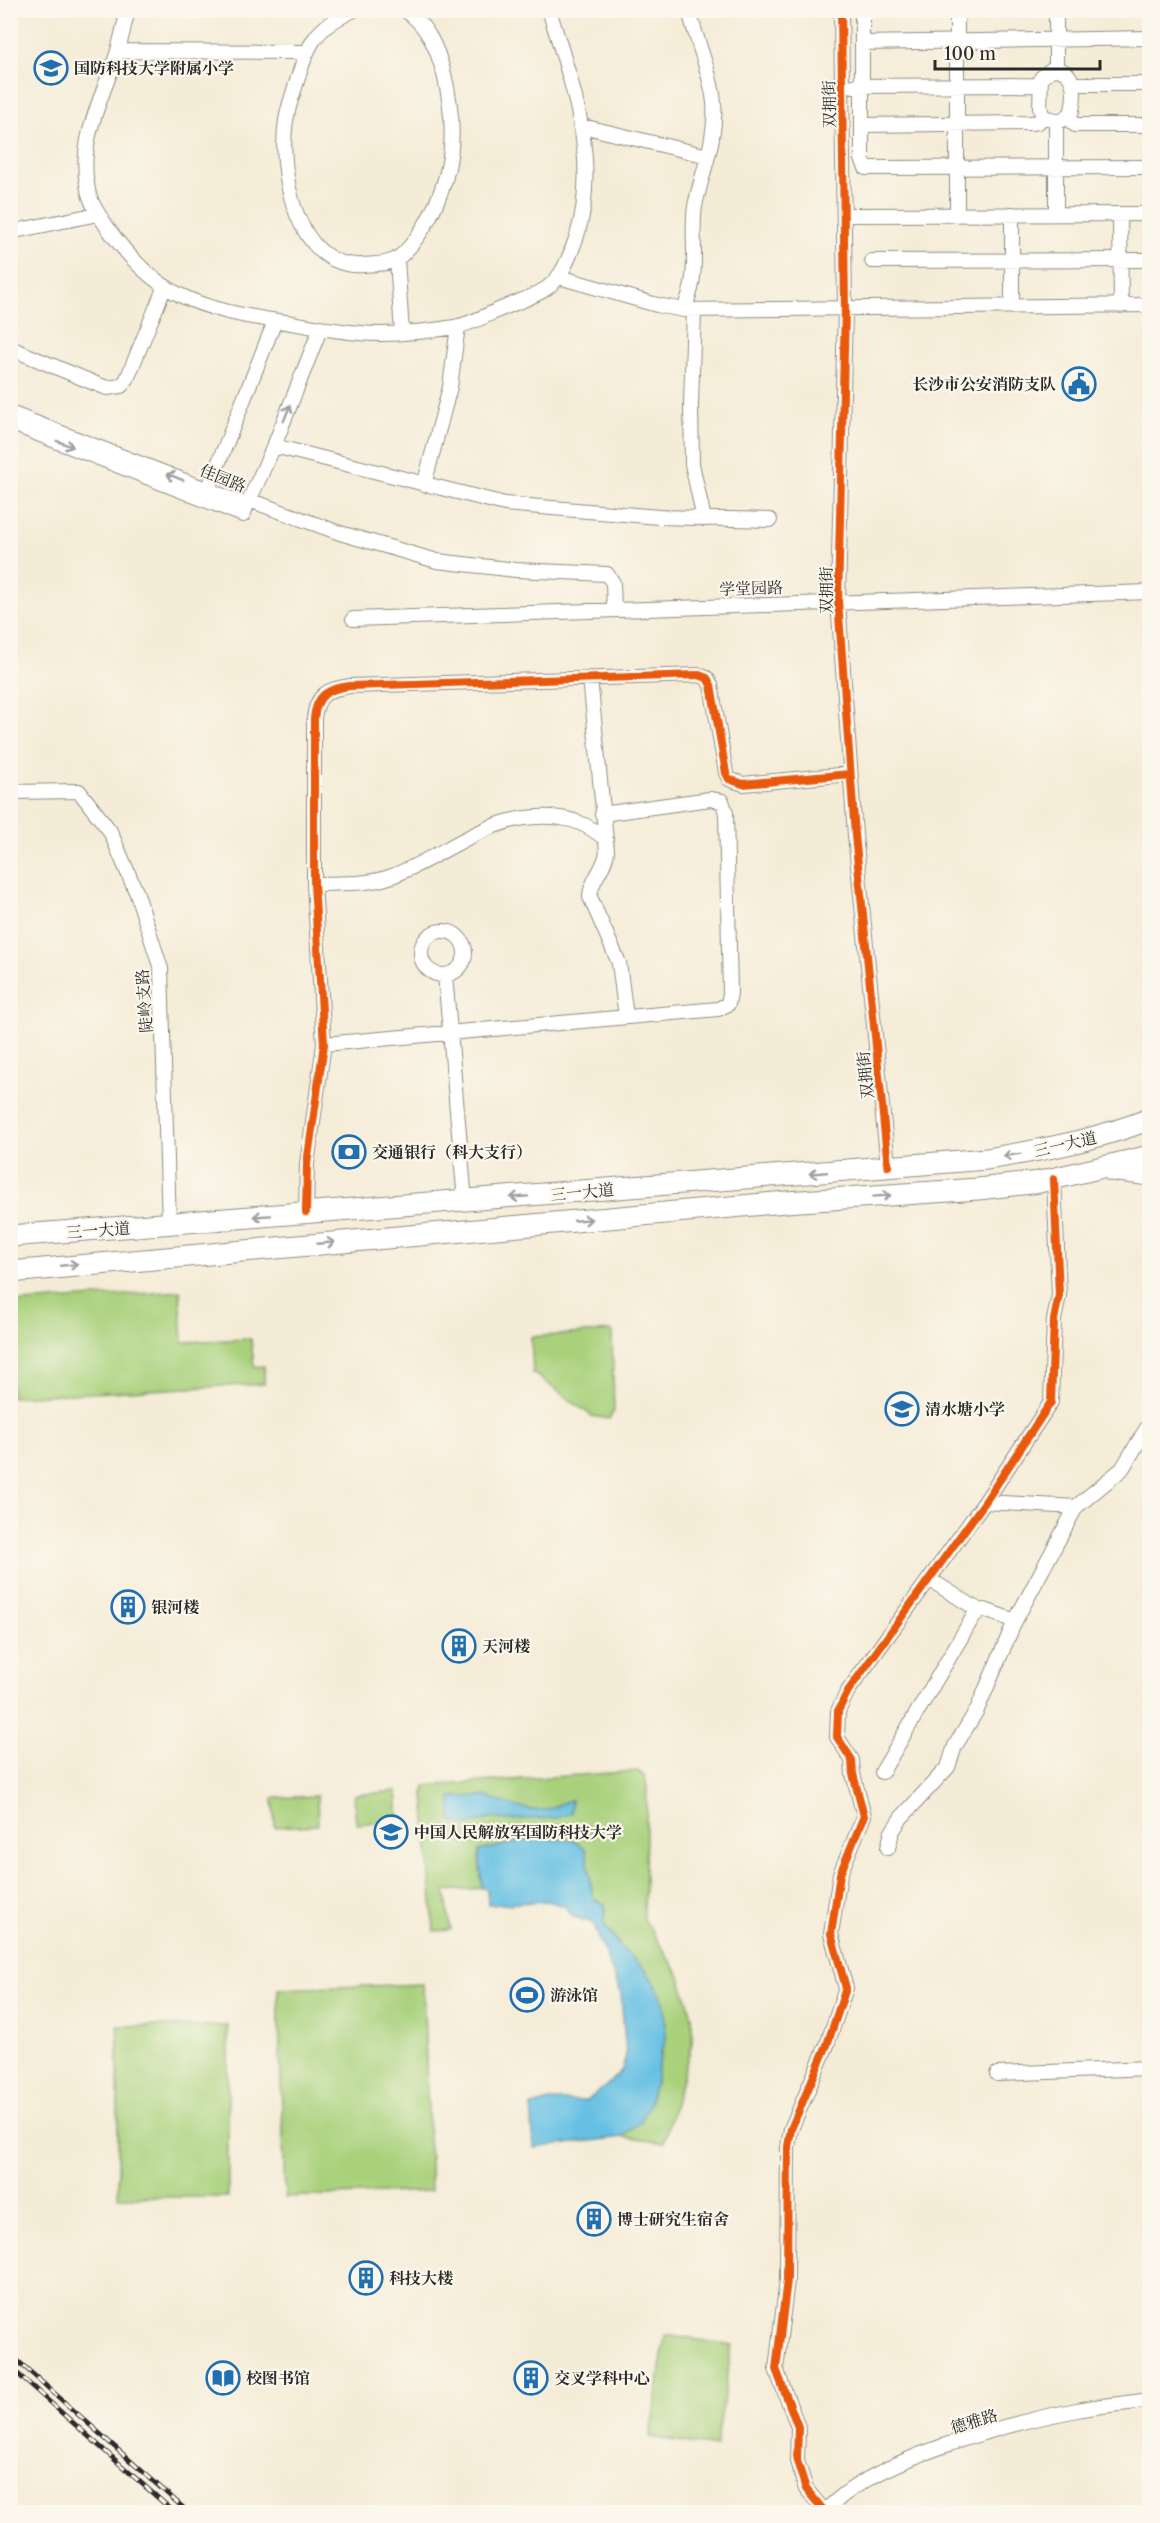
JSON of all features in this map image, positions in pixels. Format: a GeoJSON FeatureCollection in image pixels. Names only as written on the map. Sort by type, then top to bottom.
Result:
{"type":"FeatureCollection","features":[{"type":"Feature","properties":{"kind":"highway","name":"三一大道"},"geometry":{"type":"LineString","coordinates":[[10,1236],[987,1159],[1063,1147],[1121,1131],[1149,1119]]}},
{"type":"Feature","properties":{"kind":"highway","name":"三一大道"},"geometry":{"type":"LineString","coordinates":[[10,1272],[786,1202],[978,1190],[1054,1179],[1149,1156]]}},
{"type":"Feature","properties":{"kind":"highway"},"geometry":{"type":"LineString","coordinates":[[1099,1169],[1149,1175]]}},
{"type":"Feature","properties":{"kind":"street"},"geometry":{"type":"LineString","coordinates":[[128,10],[118,51],[85,152],[89,193],[98,214],[135,262],[151,278],[204,305],[275,321],[361,334],[402,333],[458,326],[548,288],[559,277],[573,247],[585,200],[586,161],[582,126],[549,10]]}},
{"type":"Feature","properties":{"kind":"street"},"geometry":{"type":"LineString","coordinates":[[354,10],[337,18],[312,40],[306,52],[287,114],[284,152],[288,187],[305,233],[315,247],[332,259],[354,266],[383,263],[396,259],[416,240],[442,190],[450,162],[453,136],[452,111],[440,60],[430,36],[417,19],[405,10]]}},
{"type":"Feature","properties":{"kind":"street"},"geometry":{"type":"LineString","coordinates":[[689,10],[714,102],[714,120],[708,156],[696,204],[689,310],[692,464],[704,519]]}},
{"type":"Feature","properties":{"kind":"street","name":"双拥街"},"geometry":{"type":"LineString","coordinates":[[841,10],[845,309],[838,601],[850,774],[888,1167]]}},
{"type":"Feature","properties":{"kind":"street"},"geometry":{"type":"LineString","coordinates":[[862,10],[862,159],[866,168],[1149,167]]}},
{"type":"Feature","properties":{"kind":"street"},"geometry":{"type":"LineString","coordinates":[[957,10],[957,215]]}},
{"type":"Feature","properties":{"kind":"street"},"geometry":{"type":"LineString","coordinates":[[1056,10],[1056,68]]}},
{"type":"Feature","properties":{"kind":"street"},"geometry":{"type":"LineString","coordinates":[[862,43],[1149,38]]}},
{"type":"Feature","properties":{"kind":"street"},"geometry":{"type":"LineString","coordinates":[[118,51],[306,52]]}},
{"type":"Feature","properties":{"kind":"street"},"geometry":{"type":"LineString","coordinates":[[862,125],[1031,123],[1056,119],[1072,109],[1072,84],[1069,73],[1056,68],[1042,75],[1040,85],[1040,108],[1056,119],[1082,125],[1149,125]]}},
{"type":"Feature","properties":{"kind":"street"},"geometry":{"type":"LineString","coordinates":[[1072,84],[1149,84]]}},
{"type":"Feature","properties":{"kind":"street"},"geometry":{"type":"LineString","coordinates":[[842,86],[1040,85]]}},
{"type":"Feature","properties":{"kind":"street"},"geometry":{"type":"LineString","coordinates":[[1056,119],[1056,214]]}},
{"type":"Feature","properties":{"kind":"street"},"geometry":{"type":"LineString","coordinates":[[582,126],[708,156]]}},
{"type":"Feature","properties":{"kind":"street"},"geometry":{"type":"LineString","coordinates":[[10,232],[98,214]]}},
{"type":"Feature","properties":{"kind":"street"},"geometry":{"type":"LineString","coordinates":[[1012,214],[1012,307]]}},
{"type":"Feature","properties":{"kind":"street"},"geometry":{"type":"LineString","coordinates":[[1120,214],[1121,306]]}},
{"type":"Feature","properties":{"kind":"street"},"geometry":{"type":"LineString","coordinates":[[844,215],[1149,214]]}},
{"type":"Feature","properties":{"kind":"street"},"geometry":{"type":"LineString","coordinates":[[396,259],[402,333]]}},
{"type":"Feature","properties":{"kind":"street"},"geometry":{"type":"LineString","coordinates":[[872,261],[1149,260]]}},
{"type":"Feature","properties":{"kind":"street"},"geometry":{"type":"LineString","coordinates":[[559,277],[657,305],[689,310],[1149,305]]}},
{"type":"Feature","properties":{"kind":"street"},"geometry":{"type":"LineString","coordinates":[[10,348],[107,388],[121,386],[127,379],[165,286]]}},
{"type":"Feature","properties":{"kind":"street"},"geometry":{"type":"LineString","coordinates":[[206,494],[275,321]]}},
{"type":"Feature","properties":{"kind":"street"},"geometry":{"type":"LineString","coordinates":[[424,485],[450,387],[458,326]]}},
{"type":"Feature","properties":{"kind":"street"},"geometry":{"type":"LineString","coordinates":[[248,502],[274,446],[321,327]]}},
{"type":"Feature","properties":{"kind":"street","name":"佳园路"},"geometry":{"type":"LineString","coordinates":[[10,413],[206,494]]}},
{"type":"Feature","properties":{"kind":"street","name":"佳园路"},"geometry":{"type":"LineString","coordinates":[[10,423],[206,494],[248,502],[340,533],[437,561],[516,570],[607,574],[613,583],[614,609]]}},
{"type":"Feature","properties":{"kind":"street"},"geometry":{"type":"LineString","coordinates":[[274,446],[505,504],[704,519],[770,520]]}},
{"type":"Feature","properties":{"kind":"street","name":"学堂园路"},"geometry":{"type":"LineString","coordinates":[[353,619],[1149,592]]}},
{"type":"Feature","properties":{"kind":"street"},"geometry":{"type":"LineString","coordinates":[[306,1212],[308,1154],[324,1044],[315,884],[314,718],[315,704],[319,698],[338,688],[350,686],[699,675],[707,678],[711,685],[726,773],[735,783],[850,774]]}},
{"type":"Feature","properties":{"kind":"street"},"geometry":{"type":"LineString","coordinates":[[590,678],[606,857],[590,889],[590,897],[619,963],[626,1017]]}},
{"type":"Feature","properties":{"kind":"street"},"geometry":{"type":"LineString","coordinates":[[722,801],[735,783]]}},
{"type":"Feature","properties":{"kind":"street","name":"陡岭支路"},"geometry":{"type":"LineString","coordinates":[[10,792],[79,790],[110,831],[136,894],[161,969],[169,1224]]}},
{"type":"Feature","properties":{"kind":"street"},"geometry":{"type":"LineString","coordinates":[[602,814],[710,800],[722,801]]}},
{"type":"Feature","properties":{"kind":"street"},"geometry":{"type":"LineString","coordinates":[[324,1044],[718,1009],[728,1004],[730,993],[726,813],[722,801]]}},
{"type":"Feature","properties":{"kind":"street"},"geometry":{"type":"LineString","coordinates":[[315,884],[374,880],[393,876],[485,828],[515,819],[546,817],[576,821],[588,825],[604,838]]}},
{"type":"Feature","properties":{"kind":"street"},"geometry":{"type":"LineString","coordinates":[[445,975],[465,1201]]}},
{"type":"Feature","properties":{"kind":"street"},"geometry":{"type":"LineString","coordinates":[[825,2512],[806,2489],[797,2461],[798,2427],[776,2369],[787,2280],[788,2147],[791,2129],[827,2045],[846,1988],[831,1934],[840,1874],[864,1816],[853,1774],[852,1760],[837,1737],[838,1712],[848,1691],[985,1502],[1051,1402],[1054,1320],[1059,1295],[1054,1179]]}},
{"type":"Feature","properties":{"kind":"street"},"geometry":{"type":"LineString","coordinates":[[888,1848],[892,1832],[901,1818],[948,1767],[955,1746],[977,1710],[1015,1621],[1076,1507],[1122,1469],[1149,1423]]}},
{"type":"Feature","properties":{"kind":"street"},"geometry":{"type":"LineString","coordinates":[[985,1502],[1076,1507]]}},
{"type":"Feature","properties":{"kind":"street"},"geometry":{"type":"LineString","coordinates":[[928,1580],[980,1611],[990,1611],[1015,1621]]}},
{"type":"Feature","properties":{"kind":"street"},"geometry":{"type":"LineString","coordinates":[[882,1772],[973,1617],[980,1611]]}},
{"type":"Feature","properties":{"kind":"street"},"geometry":{"type":"LineString","coordinates":[[997,2073],[1149,2068]]}},
{"type":"Feature","properties":{"kind":"street","name":"德雅路"},"geometry":{"type":"LineString","coordinates":[[825,2512],[844,2493],[902,2462],[988,2432],[1064,2413],[1149,2400]]}},
{"type":"Feature","properties":{"kind":"street","name":"德雅路"},"geometry":{"type":"LineString","coordinates":[[835,2512],[860,2492],[894,2473],[988,2439],[1076,2416],[1149,2406]]}},
{"type":"Feature","properties":{"kind":"green space"},"geometry":{"type":"Polygon","coordinates":[[[180,1291],[183,1342],[251,1339],[254,1367],[264,1366],[264,1384],[11,1397],[11,1303],[180,1291]]]}},
{"type":"Feature","properties":{"kind":"green space"},"geometry":{"type":"Polygon","coordinates":[[[612,1331],[614,1411],[609,1419],[592,1416],[533,1373],[531,1337],[612,1331]]]}},
{"type":"Feature","properties":{"kind":"green space"},"geometry":{"type":"Polygon","coordinates":[[[638,1771],[645,1777],[647,1786],[644,1919],[680,1976],[692,2016],[692,2043],[664,2143],[623,2137],[643,2115],[666,2039],[645,1970],[622,1949],[604,1925],[605,1904],[593,1899],[586,1850],[574,1840],[536,1838],[479,1851],[482,1888],[445,1891],[451,1930],[434,1931],[424,1794],[425,1786],[638,1771]]]}},
{"type":"Feature","properties":{"kind":"green space"},"geometry":{"type":"Polygon","coordinates":[[[397,1791],[399,1820],[356,1824],[354,1795],[397,1791]]]}},
{"type":"Feature","properties":{"kind":"green space"},"geometry":{"type":"Polygon","coordinates":[[[317,1796],[318,1825],[275,1827],[273,1798],[317,1796]]]}},
{"type":"Feature","properties":{"kind":"green space"},"geometry":{"type":"Polygon","coordinates":[[[423,1984],[431,2191],[285,2197],[278,1989],[423,1984]]]}},
{"type":"Feature","properties":{"kind":"green space"},"geometry":{"type":"Polygon","coordinates":[[[118,2026],[228,2026],[228,2197],[118,2197],[118,2026]]]}},
{"type":"Feature","properties":{"kind":"green space"},"geometry":{"type":"Polygon","coordinates":[[[665,2335],[732,2345],[716,2447],[650,2437],[665,2335]]]}},
{"type":"Feature","properties":{"kind":"water"},"geometry":{"type":"Polygon","coordinates":[[[484,1796],[529,1810],[547,1809],[571,1800],[571,1813],[557,1818],[507,1820],[493,1818],[466,1825],[454,1823],[451,1819],[451,1797],[484,1796]]]}},
{"type":"Feature","properties":{"kind":"water"},"geometry":{"type":"Polygon","coordinates":[[[536,1838],[574,1840],[586,1850],[593,1899],[605,1904],[604,1925],[622,1949],[645,1970],[656,1985],[665,2005],[666,2039],[648,2108],[641,2121],[623,2137],[534,2148],[531,2106],[551,2101],[586,2101],[622,2070],[626,2055],[621,1994],[593,1923],[572,1916],[565,1906],[548,1901],[488,1905],[487,1889],[482,1888],[479,1851],[536,1838]]]}},
{"type":"Feature","properties":{"kind":"railway"},"geometry":{"type":"LineString","coordinates":[[10,2354],[188,2512]]}},
{"type":"Feature","properties":{"kind":"railway"},"geometry":{"type":"LineString","coordinates":[[10,2367],[174,2512]]}},
{"type":"Feature","properties":{"kind":"cycle path"},"geometry":{"type":"LineString","coordinates":[[841,10],[845,309],[838,601],[855,835],[888,1166]]}},
{"type":"Feature","properties":{"kind":"cycle path"},"geometry":{"type":"LineString","coordinates":[[306,1212],[307,1164],[324,1044],[314,884],[314,719],[317,704],[324,695],[329,691],[350,686],[699,675],[707,678],[711,685],[726,773],[729,779],[743,784],[850,774]]}},
{"type":"Feature","properties":{"kind":"cycle path"},"geometry":{"type":"LineString","coordinates":[[825,2512],[806,2489],[797,2461],[798,2427],[776,2369],[787,2280],[788,2147],[791,2129],[827,2045],[846,1988],[831,1934],[840,1874],[864,1816],[853,1774],[852,1760],[837,1737],[838,1711],[848,1691],[985,1502],[1051,1402],[1054,1320],[1059,1295],[1054,1179]]}},
{"type":"Feature","properties":{"kind":"place","name":"国防科技大学附属小学"},"geometry":{"type":"Point","coordinates":[51,68]}},
{"type":"Feature","properties":{"kind":"place","name":"长沙市公安消防支队"},"geometry":{"type":"Point","coordinates":[1079,384]}},
{"type":"Feature","properties":{"kind":"place","name":"交通银行（科大支行）"},"geometry":{"type":"Point","coordinates":[349,1152]}},
{"type":"Feature","properties":{"kind":"place","name":"清水塘小学"},"geometry":{"type":"Point","coordinates":[902,1409]}},
{"type":"Feature","properties":{"kind":"place","name":"银河楼"},"geometry":{"type":"Point","coordinates":[128,1607]}},
{"type":"Feature","properties":{"kind":"place","name":"天河楼"},"geometry":{"type":"Point","coordinates":[459,1646]}},
{"type":"Feature","properties":{"kind":"place","name":"中国人民解放军国防科技大学"},"geometry":{"type":"Point","coordinates":[391,1832]}},
{"type":"Feature","properties":{"kind":"place","name":"游泳馆"},"geometry":{"type":"Point","coordinates":[527,1995]}},
{"type":"Feature","properties":{"kind":"place","name":"博士研究生宿舍"},"geometry":{"type":"Point","coordinates":[594,2219]}},
{"type":"Feature","properties":{"kind":"place","name":"科技大楼"},"geometry":{"type":"Point","coordinates":[366,2278]}},
{"type":"Feature","properties":{"kind":"place","name":"校图书馆"},"geometry":{"type":"Point","coordinates":[223,2378]}},
{"type":"Feature","properties":{"kind":"place","name":"交叉学科中心"},"geometry":{"type":"Point","coordinates":[531,2378]}}]}
